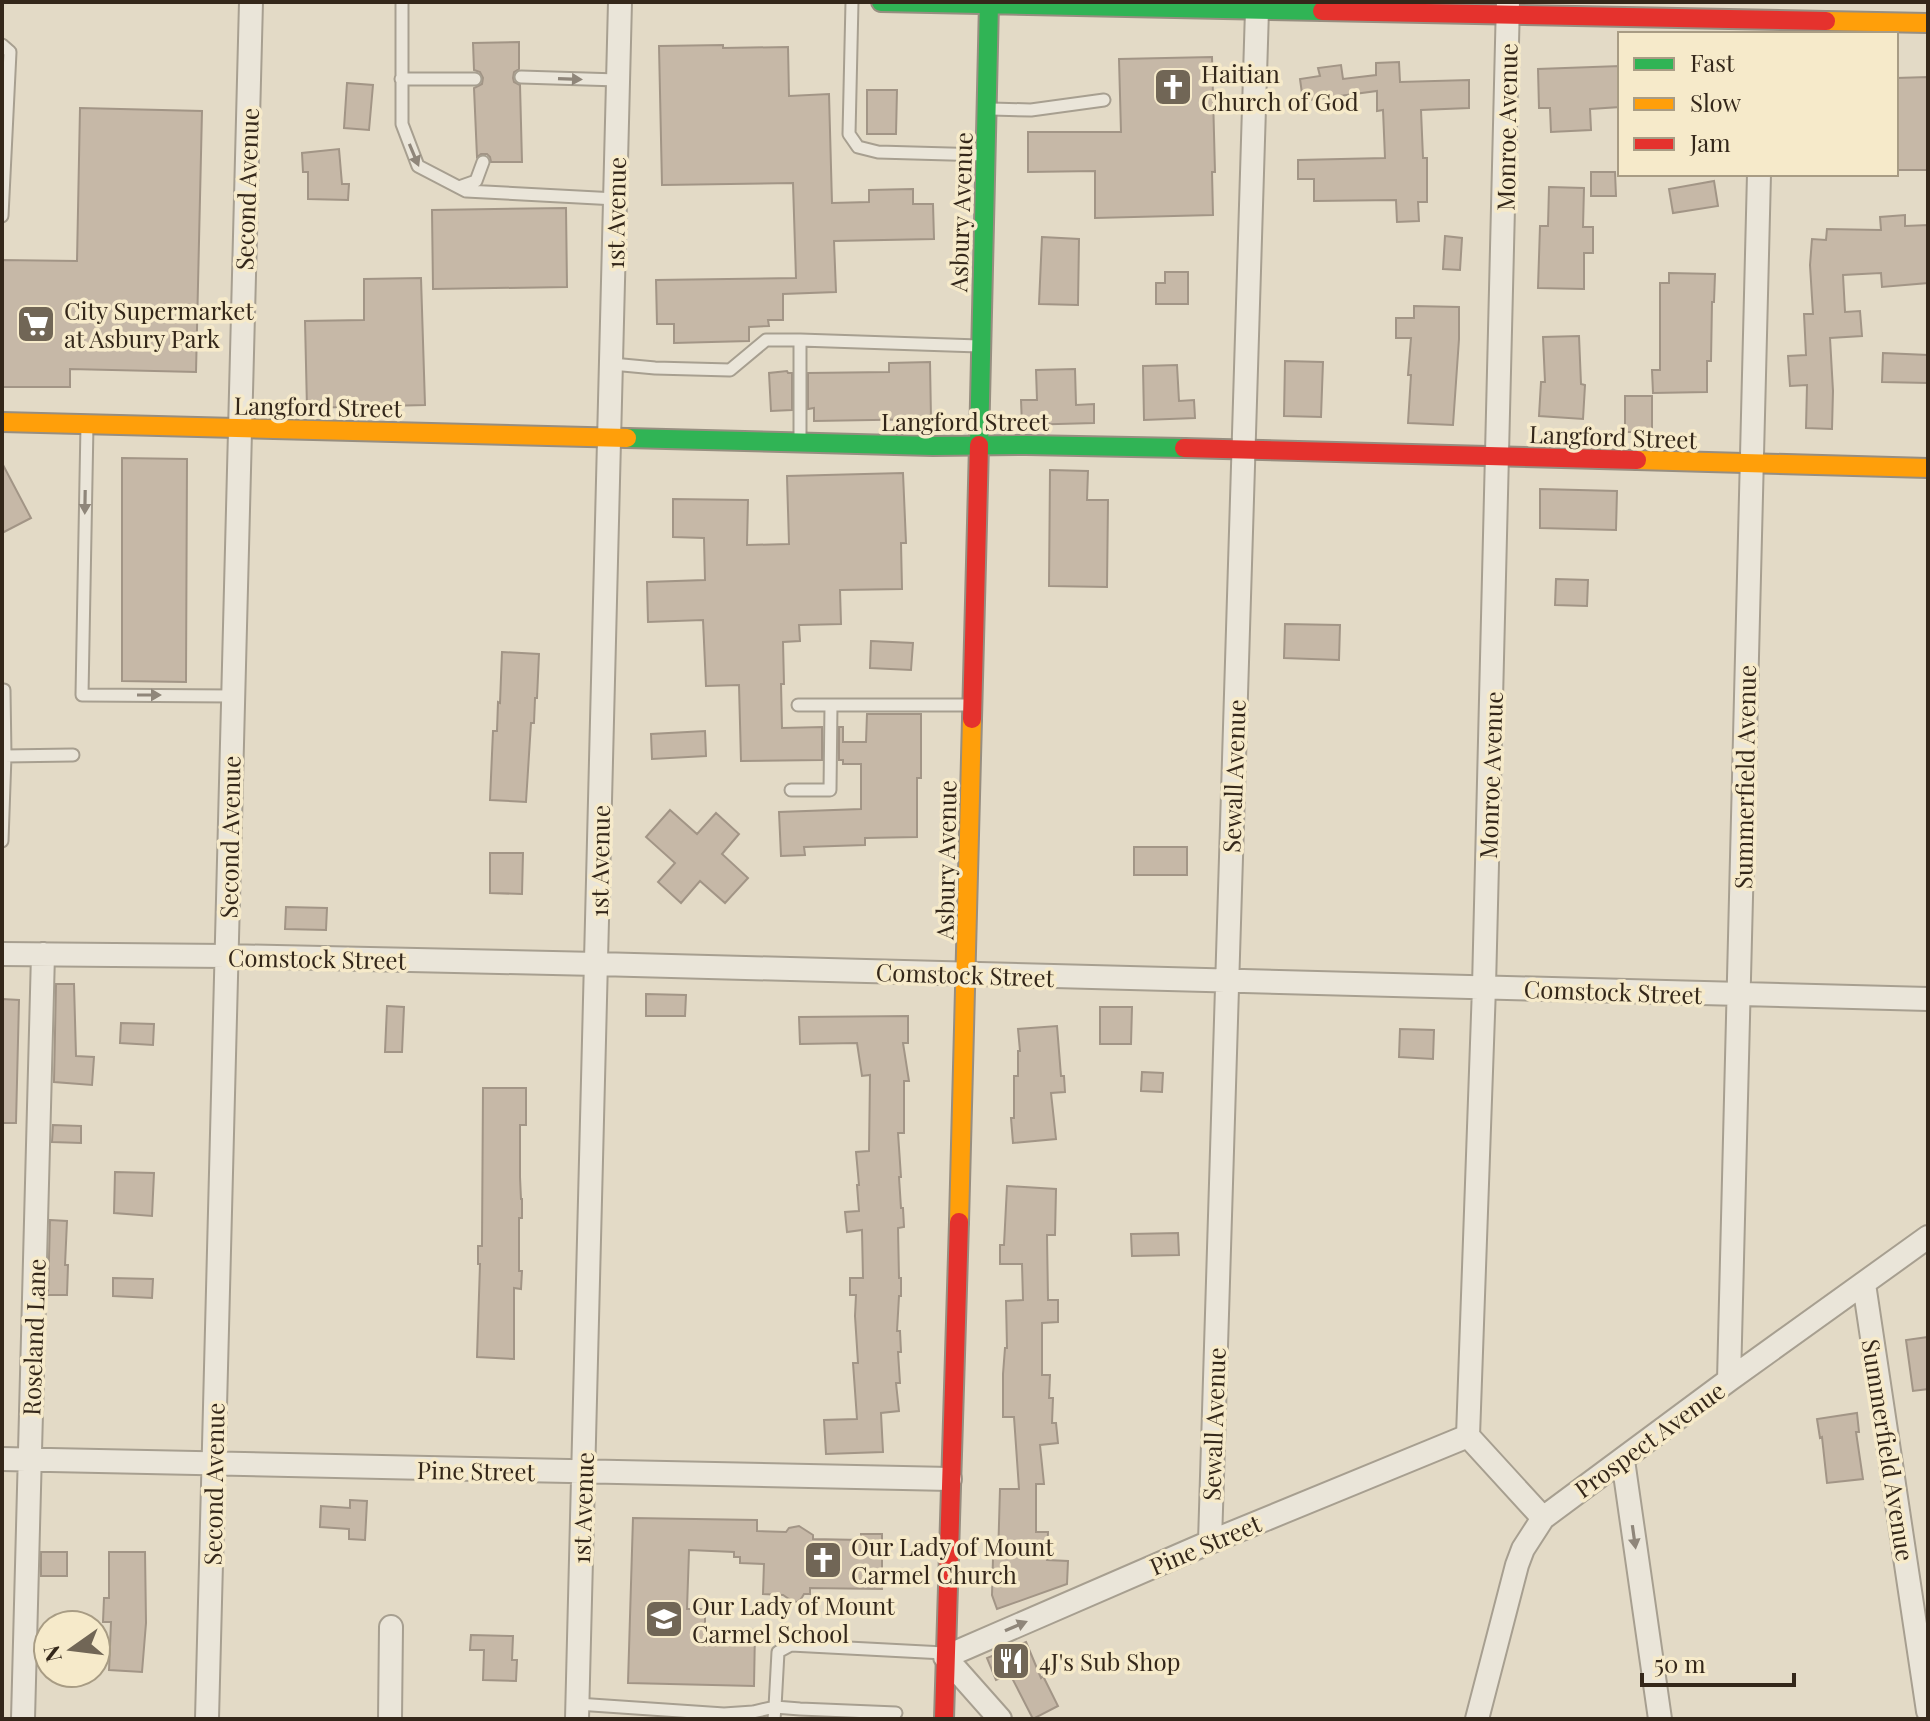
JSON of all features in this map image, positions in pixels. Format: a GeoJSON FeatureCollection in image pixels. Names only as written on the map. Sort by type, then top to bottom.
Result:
{"type":"FeatureCollection","features":[{"type":"Feature","properties":{"kind":"street","name":"Second Avenue"},"geometry":{"type":"LineString","coordinates":[[207,1719],[251,2]]}},
{"type":"Feature","properties":{"kind":"street","name":"1st Avenue"},"geometry":{"type":"LineString","coordinates":[[577,1712],[620,2]]}},
{"type":"Feature","properties":{"kind":"street"},"geometry":{"type":"LineString","coordinates":[[881,2],[1257,10],[1508,9],[1763,27],[1928,23]]}},
{"type":"Feature","properties":{"kind":"street","name":"Asbury Avenue"},"geometry":{"type":"LineString","coordinates":[[944,1719],[966,974],[989,3]]}},
{"type":"Feature","properties":{"kind":"street","name":"Monroe Avenue"},"geometry":{"type":"LineString","coordinates":[[1468,1436],[1484,987],[1508,9]]}},
{"type":"Feature","properties":{"kind":"street","name":"Sewall Avenue"},"geometry":{"type":"LineString","coordinates":[[1210,1542],[1257,10]]}},
{"type":"Feature","properties":{"kind":"street","name":"Summerfield Avenue"},"geometry":{"type":"LineString","coordinates":[[1729,1380],[1759,176]]}},
{"type":"Feature","properties":{"kind":"street","name":"Langford Street"},"geometry":{"type":"LineString","coordinates":[[2,422],[933,446],[1243,449],[1928,468]]}},
{"type":"Feature","properties":{"kind":"street","name":"Comstock Street"},"geometry":{"type":"LineString","coordinates":[[2,954],[597,964],[1928,999]]}},
{"type":"Feature","properties":{"kind":"street","name":"Roseland Lane"},"geometry":{"type":"LineString","coordinates":[[23,1719],[43,954]]}},
{"type":"Feature","properties":{"kind":"street","name":"Prospect Avenue"},"geometry":{"type":"LineString","coordinates":[[1477,1719],[1517,1565],[1523,1549],[1543,1518],[1928,1237]]}},
{"type":"Feature","properties":{"kind":"street","name":"Summerfield Avenue"},"geometry":{"type":"LineString","coordinates":[[1864,1284],[1926,1677],[1928,1711]]}},
{"type":"Feature","properties":{"kind":"street"},"geometry":{"type":"LineString","coordinates":[[1468,1436],[1543,1518]]}},
{"type":"Feature","properties":{"kind":"street","name":"Pine Street"},"geometry":{"type":"LineString","coordinates":[[945,1655],[1468,1436]]}},
{"type":"Feature","properties":{"kind":"street","name":"Pine Street"},"geometry":{"type":"LineString","coordinates":[[2,1459],[950,1479]]}},
{"type":"Feature","properties":{"kind":"street"},"geometry":{"type":"LineString","coordinates":[[1623,1460],[1660,1719]]}},
{"type":"Feature","properties":{"kind":"street"},"geometry":{"type":"LineString","coordinates":[[390,1719],[391,1627]]}},
{"type":"Feature","properties":{"kind":"street"},"geometry":{"type":"LineString","coordinates":[[945,1655],[1000,1719]]}},
{"type":"Feature","properties":{"kind":"lane"},"geometry":{"type":"LineString","coordinates":[[402,2],[402,124],[418,166],[466,191],[616,199]]}},
{"type":"Feature","properties":{"kind":"lane"},"geometry":{"type":"LineString","coordinates":[[852,2],[849,134],[858,147],[878,152],[985,155]]}},
{"type":"Feature","properties":{"kind":"lane"},"geometry":{"type":"LineString","coordinates":[[2,45],[10,52],[2,216]]}},
{"type":"Feature","properties":{"kind":"lane"},"geometry":{"type":"LineString","coordinates":[[521,77],[618,80]]}},
{"type":"Feature","properties":{"kind":"lane"},"geometry":{"type":"LineString","coordinates":[[401,79],[475,79]]}},
{"type":"Feature","properties":{"kind":"lane"},"geometry":{"type":"LineString","coordinates":[[986,109],[1031,110],[1104,100]]}},
{"type":"Feature","properties":{"kind":"lane"},"geometry":{"type":"LineString","coordinates":[[459,187],[476,181],[483,162]]}},
{"type":"Feature","properties":{"kind":"lane"},"geometry":{"type":"LineString","coordinates":[[612,364],[730,370],[766,340],[980,347]]}},
{"type":"Feature","properties":{"kind":"lane"},"geometry":{"type":"LineString","coordinates":[[800,340],[800,442]]}},
{"type":"Feature","properties":{"kind":"lane"},"geometry":{"type":"LineString","coordinates":[[87,424],[82,695],[232,696]]}},
{"type":"Feature","properties":{"kind":"lane"},"geometry":{"type":"LineString","coordinates":[[2,841],[4,690]]}},
{"type":"Feature","properties":{"kind":"lane"},"geometry":{"type":"LineString","coordinates":[[798,705],[972,705]]}},
{"type":"Feature","properties":{"kind":"lane"},"geometry":{"type":"LineString","coordinates":[[791,790],[830,790],[831,705]]}},
{"type":"Feature","properties":{"kind":"lane"},"geometry":{"type":"LineString","coordinates":[[5,756],[73,755]]}},
{"type":"Feature","properties":{"kind":"lane"},"geometry":{"type":"LineString","coordinates":[[775,1713],[778,1652],[791,1645],[914,1650],[945,1655]]}},
{"type":"Feature","properties":{"kind":"lane"},"geometry":{"type":"LineString","coordinates":[[577,1712],[896,1713]]}},
{"type":"Feature","properties":{"kind":"building"},"geometry":{"type":"Polygon","coordinates":[[[519,42],[519,69],[514,72],[513,78],[520,85],[522,162],[491,162],[487,154],[477,157],[474,88],[482,84],[483,78],[480,72],[474,70],[473,43],[519,42]]]}},
{"type":"Feature","properties":{"kind":"building"},"geometry":{"type":"Polygon","coordinates":[[[723,45],[723,48],[788,47],[789,96],[829,94],[832,203],[869,202],[869,190],[913,189],[913,204],[933,204],[934,239],[834,241],[836,292],[783,294],[783,320],[768,320],[769,326],[749,327],[749,341],[674,343],[674,324],[657,324],[656,280],[796,278],[793,183],[662,185],[659,46],[723,45]]]}},
{"type":"Feature","properties":{"kind":"building"},"geometry":{"type":"Polygon","coordinates":[[[1212,57],[1213,215],[1095,218],[1095,171],[1028,172],[1028,132],[1121,132],[1119,59],[1212,57]]]}},
{"type":"Feature","properties":{"kind":"building"},"geometry":{"type":"Polygon","coordinates":[[[1399,62],[1400,82],[1469,80],[1469,108],[1421,110],[1423,158],[1427,158],[1427,202],[1418,202],[1419,221],[1397,222],[1396,200],[1314,201],[1314,179],[1298,179],[1298,160],[1385,158],[1383,110],[1377,111],[1377,91],[1303,101],[1300,79],[1320,76],[1318,68],[1341,65],[1343,79],[1376,75],[1376,63],[1399,62]]]}},
{"type":"Feature","properties":{"kind":"building"},"geometry":{"type":"Polygon","coordinates":[[[1618,66],[1618,107],[1590,109],[1591,130],[1551,132],[1550,108],[1539,108],[1538,69],[1618,66]]]}},
{"type":"Feature","properties":{"kind":"building"},"geometry":{"type":"Polygon","coordinates":[[[1928,77],[1928,170],[1898,170],[1898,78],[1928,77]]]}},
{"type":"Feature","properties":{"kind":"building"},"geometry":{"type":"Polygon","coordinates":[[[347,83],[373,85],[369,130],[344,128],[347,83]]]}},
{"type":"Feature","properties":{"kind":"building"},"geometry":{"type":"Polygon","coordinates":[[[867,90],[897,90],[896,134],[867,134],[867,90]]]}},
{"type":"Feature","properties":{"kind":"building"},"geometry":{"type":"Polygon","coordinates":[[[80,108],[202,111],[196,372],[70,369],[70,387],[2,387],[2,260],[77,261],[80,108]]]}},
{"type":"Feature","properties":{"kind":"building"},"geometry":{"type":"Polygon","coordinates":[[[339,149],[342,184],[349,184],[348,200],[308,199],[308,172],[303,172],[302,153],[339,149]]]}},
{"type":"Feature","properties":{"kind":"building"},"geometry":{"type":"Polygon","coordinates":[[[1591,172],[1615,172],[1616,196],[1591,196],[1591,172]]]}},
{"type":"Feature","properties":{"kind":"building"},"geometry":{"type":"Polygon","coordinates":[[[1714,181],[1718,206],[1673,213],[1669,189],[1714,181]]]}},
{"type":"Feature","properties":{"kind":"building"},"geometry":{"type":"Polygon","coordinates":[[[1549,187],[1584,188],[1583,227],[1593,227],[1593,253],[1584,253],[1584,289],[1538,288],[1540,226],[1548,226],[1549,187]]]}},
{"type":"Feature","properties":{"kind":"building"},"geometry":{"type":"Polygon","coordinates":[[[566,208],[567,287],[433,289],[432,210],[566,208]]]}},
{"type":"Feature","properties":{"kind":"building"},"geometry":{"type":"Polygon","coordinates":[[[1905,215],[1905,226],[1928,225],[1928,283],[1882,287],[1881,273],[1843,275],[1845,312],[1860,311],[1862,336],[1830,338],[1832,429],[1806,428],[1807,385],[1790,386],[1788,356],[1806,355],[1804,314],[1813,314],[1812,239],[1826,240],[1827,229],[1881,230],[1880,217],[1905,215]]]}},
{"type":"Feature","properties":{"kind":"building"},"geometry":{"type":"Polygon","coordinates":[[[1445,236],[1462,238],[1460,270],[1443,269],[1445,236]]]}},
{"type":"Feature","properties":{"kind":"building"},"geometry":{"type":"Polygon","coordinates":[[[1042,237],[1079,239],[1078,305],[1039,304],[1042,237]]]}},
{"type":"Feature","properties":{"kind":"building"},"geometry":{"type":"Polygon","coordinates":[[[1165,272],[1188,272],[1188,304],[1156,304],[1156,283],[1165,283],[1165,272]]]}},
{"type":"Feature","properties":{"kind":"building"},"geometry":{"type":"Polygon","coordinates":[[[1669,273],[1715,274],[1707,392],[1653,393],[1652,370],[1660,370],[1660,283],[1669,283],[1669,273]]]}},
{"type":"Feature","properties":{"kind":"building"},"geometry":{"type":"Polygon","coordinates":[[[421,278],[425,405],[307,408],[305,321],[364,320],[364,279],[421,278]]]}},
{"type":"Feature","properties":{"kind":"building"},"geometry":{"type":"Polygon","coordinates":[[[1414,306],[1459,307],[1453,425],[1408,423],[1411,338],[1396,338],[1396,318],[1414,318],[1414,306]]]}},
{"type":"Feature","properties":{"kind":"building"},"geometry":{"type":"Polygon","coordinates":[[[1579,336],[1581,384],[1585,385],[1583,419],[1539,416],[1541,382],[1545,382],[1543,337],[1579,336]]]}},
{"type":"Feature","properties":{"kind":"building"},"geometry":{"type":"Polygon","coordinates":[[[1883,353],[1928,355],[1928,383],[1882,382],[1883,353]]]}},
{"type":"Feature","properties":{"kind":"building"},"geometry":{"type":"Polygon","coordinates":[[[1285,361],[1323,362],[1321,417],[1284,416],[1285,361]]]}},
{"type":"Feature","properties":{"kind":"building"},"geometry":{"type":"Polygon","coordinates":[[[930,362],[931,419],[814,421],[814,408],[808,409],[808,373],[889,372],[889,363],[930,362]]]}},
{"type":"Feature","properties":{"kind":"building"},"geometry":{"type":"Polygon","coordinates":[[[1177,365],[1179,401],[1194,400],[1195,418],[1144,420],[1143,366],[1177,365]]]}},
{"type":"Feature","properties":{"kind":"building"},"geometry":{"type":"Polygon","coordinates":[[[1075,369],[1076,405],[1094,404],[1094,423],[1022,425],[1021,400],[1037,400],[1036,370],[1075,369]]]}},
{"type":"Feature","properties":{"kind":"building"},"geometry":{"type":"Polygon","coordinates":[[[769,373],[792,373],[792,410],[771,411],[769,373]]]}},
{"type":"Feature","properties":{"kind":"building"},"geometry":{"type":"Polygon","coordinates":[[[1625,396],[1652,396],[1652,432],[1625,432],[1625,396]]]}},
{"type":"Feature","properties":{"kind":"building"},"geometry":{"type":"Polygon","coordinates":[[[122,458],[187,459],[186,682],[122,681],[122,458]]]}},
{"type":"Feature","properties":{"kind":"building"},"geometry":{"type":"Polygon","coordinates":[[[2,463],[31,518],[2,533],[2,463]]]}},
{"type":"Feature","properties":{"kind":"building"},"geometry":{"type":"Polygon","coordinates":[[[1050,470],[1088,471],[1087,500],[1108,500],[1107,587],[1049,586],[1050,470]]]}},
{"type":"Feature","properties":{"kind":"building"},"geometry":{"type":"Polygon","coordinates":[[[903,473],[906,543],[901,543],[902,589],[840,590],[841,624],[799,625],[800,641],[783,642],[782,728],[822,727],[822,760],[741,761],[739,685],[706,686],[703,620],[648,622],[647,582],[705,580],[704,538],[673,537],[673,499],[748,500],[747,545],[789,544],[787,476],[903,473]]]}},
{"type":"Feature","properties":{"kind":"building"},"geometry":{"type":"Polygon","coordinates":[[[1540,489],[1617,491],[1616,530],[1540,528],[1540,489]]]}},
{"type":"Feature","properties":{"kind":"building"},"geometry":{"type":"Polygon","coordinates":[[[1556,579],[1588,580],[1587,606],[1555,605],[1556,579]]]}},
{"type":"Feature","properties":{"kind":"building"},"geometry":{"type":"Polygon","coordinates":[[[1285,624],[1340,625],[1339,660],[1284,658],[1285,624]]]}},
{"type":"Feature","properties":{"kind":"building"},"geometry":{"type":"Polygon","coordinates":[[[871,641],[913,643],[911,670],[870,668],[871,641]]]}},
{"type":"Feature","properties":{"kind":"building"},"geometry":{"type":"Polygon","coordinates":[[[502,652],[539,654],[526,802],[490,800],[493,731],[497,731],[502,652]]]}},
{"type":"Feature","properties":{"kind":"building"},"geometry":{"type":"Polygon","coordinates":[[[867,714],[921,714],[917,837],[865,838],[865,845],[804,847],[805,855],[781,856],[779,812],[861,809],[861,764],[843,764],[843,760],[839,760],[839,727],[843,727],[843,742],[866,742],[867,714]]]}},
{"type":"Feature","properties":{"kind":"building"},"geometry":{"type":"Polygon","coordinates":[[[705,731],[706,756],[652,759],[651,734],[705,731]]]}},
{"type":"Feature","properties":{"kind":"building"},"geometry":{"type":"Polygon","coordinates":[[[670,810],[697,834],[716,813],[739,834],[722,854],[748,878],[725,903],[700,881],[681,903],[658,882],[675,863],[646,837],[670,810]]]}},
{"type":"Feature","properties":{"kind":"building"},"geometry":{"type":"Polygon","coordinates":[[[1134,847],[1187,847],[1187,875],[1134,875],[1134,847]]]}},
{"type":"Feature","properties":{"kind":"building"},"geometry":{"type":"Polygon","coordinates":[[[490,853],[523,853],[522,894],[490,893],[490,853]]]}},
{"type":"Feature","properties":{"kind":"building"},"geometry":{"type":"Polygon","coordinates":[[[286,907],[327,908],[326,930],[285,929],[286,907]]]}},
{"type":"Feature","properties":{"kind":"building"},"geometry":{"type":"Polygon","coordinates":[[[56,984],[74,984],[76,1056],[94,1057],[92,1085],[54,1082],[56,984]]]}},
{"type":"Feature","properties":{"kind":"building"},"geometry":{"type":"Polygon","coordinates":[[[646,994],[686,995],[685,1016],[646,1016],[646,994]]]}},
{"type":"Feature","properties":{"kind":"building"},"geometry":{"type":"Polygon","coordinates":[[[2,999],[19,1000],[16,1123],[2,1123],[2,999]]]}},
{"type":"Feature","properties":{"kind":"building"},"geometry":{"type":"Polygon","coordinates":[[[387,1006],[404,1007],[402,1052],[385,1052],[387,1006]]]}},
{"type":"Feature","properties":{"kind":"building"},"geometry":{"type":"Polygon","coordinates":[[[1100,1007],[1132,1007],[1131,1044],[1100,1044],[1100,1007]]]}},
{"type":"Feature","properties":{"kind":"building"},"geometry":{"type":"Polygon","coordinates":[[[908,1016],[908,1043],[903,1043],[909,1081],[904,1081],[904,1133],[898,1133],[904,1227],[898,1228],[901,1296],[897,1331],[900,1331],[901,1352],[898,1352],[900,1383],[896,1383],[899,1411],[881,1413],[883,1452],[826,1454],[824,1420],[857,1419],[853,1363],[858,1363],[856,1295],[850,1295],[850,1278],[863,1278],[862,1230],[847,1232],[845,1212],[859,1211],[856,1152],[869,1151],[870,1075],[862,1076],[857,1043],[800,1044],[799,1017],[908,1016]]]}},
{"type":"Feature","properties":{"kind":"building"},"geometry":{"type":"Polygon","coordinates":[[[121,1023],[154,1024],[153,1045],[120,1043],[121,1023]]]}},
{"type":"Feature","properties":{"kind":"building"},"geometry":{"type":"Polygon","coordinates":[[[1057,1026],[1065,1092],[1051,1093],[1056,1139],[1013,1143],[1011,1118],[1014,1118],[1014,1076],[1018,1076],[1020,1051],[1018,1029],[1057,1026]]]}},
{"type":"Feature","properties":{"kind":"building"},"geometry":{"type":"Polygon","coordinates":[[[1400,1029],[1434,1030],[1433,1059],[1399,1057],[1400,1029]]]}},
{"type":"Feature","properties":{"kind":"building"},"geometry":{"type":"Polygon","coordinates":[[[1142,1072],[1163,1073],[1162,1092],[1141,1091],[1142,1072]]]}},
{"type":"Feature","properties":{"kind":"building"},"geometry":{"type":"Polygon","coordinates":[[[483,1088],[526,1088],[526,1125],[520,1125],[522,1218],[519,1218],[519,1271],[522,1271],[521,1289],[514,1288],[514,1359],[477,1357],[478,1246],[482,1246],[483,1088]]]}},
{"type":"Feature","properties":{"kind":"building"},"geometry":{"type":"Polygon","coordinates":[[[53,1125],[81,1126],[81,1143],[52,1142],[53,1125]]]}},
{"type":"Feature","properties":{"kind":"building"},"geometry":{"type":"Polygon","coordinates":[[[115,1172],[154,1173],[152,1216],[114,1213],[115,1172]]]}},
{"type":"Feature","properties":{"kind":"building"},"geometry":{"type":"Polygon","coordinates":[[[1007,1186],[1056,1189],[1055,1235],[1047,1235],[1048,1300],[1058,1300],[1058,1322],[1042,1323],[1042,1375],[1050,1375],[1049,1398],[1053,1398],[1052,1423],[1056,1423],[1058,1443],[1040,1445],[1044,1484],[1036,1484],[1036,1532],[1048,1532],[1047,1560],[1068,1561],[1067,1584],[997,1609],[992,1595],[993,1558],[998,1558],[1000,1489],[1019,1489],[1014,1417],[1003,1417],[1006,1301],[1023,1300],[1022,1264],[1000,1264],[1007,1186]]]}},
{"type":"Feature","properties":{"kind":"building"},"geometry":{"type":"Polygon","coordinates":[[[50,1220],[67,1221],[67,1295],[48,1295],[50,1220]]]}},
{"type":"Feature","properties":{"kind":"building"},"geometry":{"type":"Polygon","coordinates":[[[1178,1233],[1179,1255],[1132,1256],[1131,1234],[1178,1233]]]}},
{"type":"Feature","properties":{"kind":"building"},"geometry":{"type":"Polygon","coordinates":[[[113,1278],[153,1279],[152,1298],[113,1296],[113,1278]]]}},
{"type":"Feature","properties":{"kind":"building"},"geometry":{"type":"Polygon","coordinates":[[[1928,1337],[1928,1389],[1913,1391],[1906,1340],[1928,1337]]]}},
{"type":"Feature","properties":{"kind":"building"},"geometry":{"type":"Polygon","coordinates":[[[1857,1413],[1859,1432],[1856,1432],[1863,1479],[1827,1483],[1817,1419],[1857,1413]]]}},
{"type":"Feature","properties":{"kind":"building"},"geometry":{"type":"Polygon","coordinates":[[[350,1500],[367,1501],[365,1540],[349,1539],[349,1529],[320,1527],[321,1506],[350,1508],[350,1500]]]}},
{"type":"Feature","properties":{"kind":"building"},"geometry":{"type":"Polygon","coordinates":[[[633,1518],[757,1520],[757,1531],[786,1532],[799,1526],[813,1535],[813,1539],[861,1540],[861,1534],[882,1534],[882,1589],[810,1588],[810,1594],[804,1594],[797,1602],[792,1601],[783,1595],[763,1594],[764,1564],[740,1563],[740,1557],[734,1557],[734,1552],[689,1550],[687,1609],[705,1609],[705,1628],[755,1630],[754,1686],[628,1683],[633,1518]]]}},
{"type":"Feature","properties":{"kind":"building"},"geometry":{"type":"Polygon","coordinates":[[[41,1552],[67,1552],[67,1576],[41,1576],[41,1552]]]}},
{"type":"Feature","properties":{"kind":"building"},"geometry":{"type":"Polygon","coordinates":[[[109,1552],[145,1552],[146,1623],[142,1672],[112,1670],[112,1609],[104,1609],[104,1598],[109,1598],[109,1552]]]}},
{"type":"Feature","properties":{"kind":"building"},"geometry":{"type":"Polygon","coordinates":[[[471,1635],[513,1636],[512,1660],[517,1660],[516,1681],[483,1680],[484,1650],[470,1650],[471,1635]]]}},
{"type":"Feature","properties":{"kind":"building"},"geometry":{"type":"Polygon","coordinates":[[[1026,1642],[1041,1678],[1043,1676],[1058,1706],[1033,1719],[1010,1674],[996,1680],[987,1658],[1026,1642]]]}},
{"type":"Feature","properties":{"kind":"traffic: fast"},"geometry":{"type":"LineString","coordinates":[[881,2],[1322,11]]}},
{"type":"Feature","properties":{"kind":"traffic: fast"},"geometry":{"type":"LineString","coordinates":[[979,445],[989,2]]}},
{"type":"Feature","properties":{"kind":"traffic: fast"},"geometry":{"type":"LineString","coordinates":[[627,438],[933,446],[1184,448]]}},
{"type":"Feature","properties":{"kind":"traffic: slow"},"geometry":{"type":"LineString","coordinates":[[1826,21],[1928,23]]}},
{"type":"Feature","properties":{"kind":"traffic: slow"},"geometry":{"type":"LineString","coordinates":[[2,422],[627,438]]}},
{"type":"Feature","properties":{"kind":"traffic: slow"},"geometry":{"type":"LineString","coordinates":[[1637,460],[1928,468]]}},
{"type":"Feature","properties":{"kind":"traffic: slow"},"geometry":{"type":"LineString","coordinates":[[959,1222],[972,719]]}},
{"type":"Feature","properties":{"kind":"traffic: jam"},"geometry":{"type":"LineString","coordinates":[[1322,11],[1826,21]]}},
{"type":"Feature","properties":{"kind":"traffic: jam"},"geometry":{"type":"LineString","coordinates":[[972,719],[979,445]]}},
{"type":"Feature","properties":{"kind":"traffic: jam"},"geometry":{"type":"LineString","coordinates":[[1184,448],[1637,460]]}},
{"type":"Feature","properties":{"kind":"traffic: jam"},"geometry":{"type":"LineString","coordinates":[[944,1719],[959,1222]]}},
{"type":"Feature","properties":{"kind":"place","name":"Haitian Church of God"},"geometry":{"type":"Point","coordinates":[1173,87]}},
{"type":"Feature","properties":{"kind":"place","name":"City Supermarket at Asbury Park"},"geometry":{"type":"Point","coordinates":[36,324]}},
{"type":"Feature","properties":{"kind":"place","name":"Our Lady of Mount Carmel Church"},"geometry":{"type":"Point","coordinates":[823,1560]}},
{"type":"Feature","properties":{"kind":"place","name":"Our Lady of Mount Carmel School"},"geometry":{"type":"Point","coordinates":[664,1619]}},
{"type":"Feature","properties":{"kind":"place","name":"4J's Sub Shop"},"geometry":{"type":"Point","coordinates":[1011,1661]}}]}
